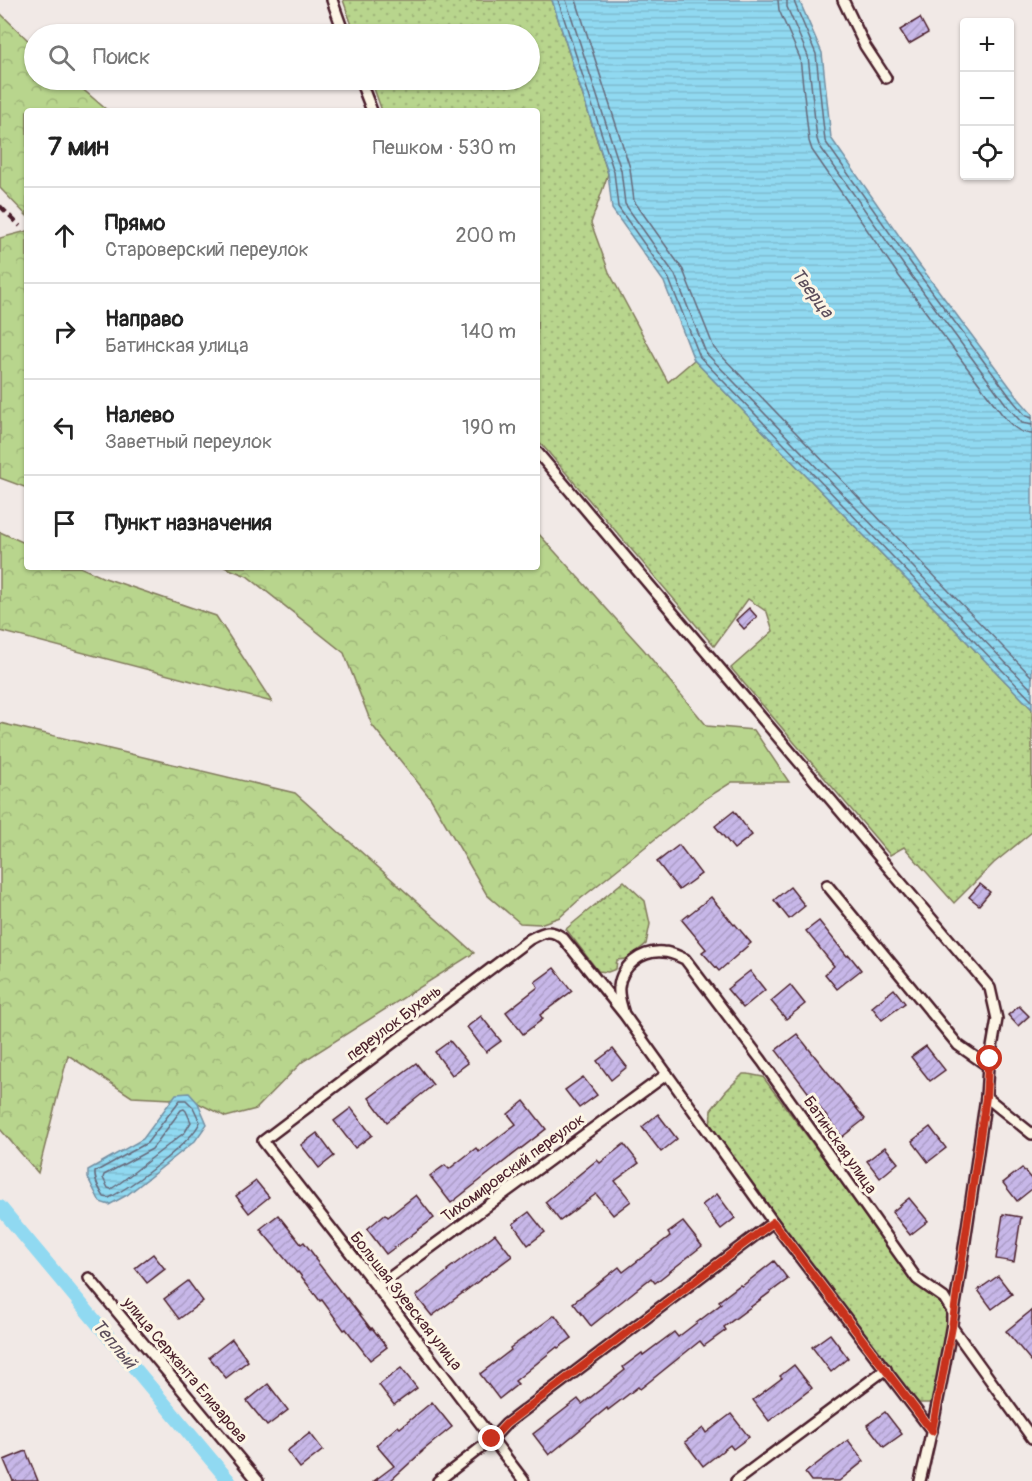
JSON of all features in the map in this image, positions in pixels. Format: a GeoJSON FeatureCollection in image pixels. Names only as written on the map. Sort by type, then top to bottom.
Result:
{"type":"FeatureCollection","features":[{"type":"Feature","properties":{"kind":"street"},"geometry":{"type":"LineString","coordinates":[[332,0],[340,24]]}},
{"type":"Feature","properties":{"kind":"street"},"geometry":{"type":"LineString","coordinates":[[843,0],[865,46],[886,78]]}},
{"type":"Feature","properties":{"kind":"street"},"geometry":{"type":"LineString","coordinates":[[364,90],[371,108]]}},
{"type":"Feature","properties":{"kind":"street"},"geometry":{"type":"LineString","coordinates":[[540,456],[990,988],[997,1019],[988,1066],[986,1097],[952,1327],[920,1481]]}},
{"type":"Feature","properties":{"kind":"street"},"geometry":{"type":"LineString","coordinates":[[827,885],[958,1045],[988,1066]]}},
{"type":"Feature","properties":{"kind":"street","name":"Батинская улица"},"geometry":{"type":"LineString","coordinates":[[546,932],[556,933],[563,938],[624,1014],[773,1222],[932,1431]]}},
{"type":"Feature","properties":{"kind":"street","name":"переулок Бухань"},"geometry":{"type":"LineString","coordinates":[[263,1141],[530,939],[546,932]]}},
{"type":"Feature","properties":{"kind":"street","name":"Батинская улица"},"geometry":{"type":"LineString","coordinates":[[624,1014],[619,988],[628,966],[638,958],[650,953],[674,954],[685,959],[762,1060],[917,1279],[944,1298],[952,1311],[952,1327],[1032,1438]]}},
{"type":"Feature","properties":{"kind":"street","name":"Тихомировский переулок"},"geometry":{"type":"LineString","coordinates":[[377,1287],[668,1074]]}},
{"type":"Feature","properties":{"kind":"street"},"geometry":{"type":"LineString","coordinates":[[986,1097],[1032,1134]]}},
{"type":"Feature","properties":{"kind":"street","name":"Большая Зуевская улица"},"geometry":{"type":"LineString","coordinates":[[263,1141],[524,1481]]}},
{"type":"Feature","properties":{"kind":"street"},"geometry":{"type":"LineString","coordinates":[[438,1481],[492,1439],[506,1424],[773,1222]]}},
{"type":"Feature","properties":{"kind":"street","name":"улица Сержанта Елизарова"},"geometry":{"type":"LineString","coordinates":[[89,1278],[258,1481]]}},
{"type":"Feature","properties":{"kind":"street"},"geometry":{"type":"LineString","coordinates":[[736,1481],[886,1369]]}},
{"type":"Feature","properties":{"kind":"green space"},"geometry":{"type":"Polygon","coordinates":[[[343,0],[552,0],[608,174],[591,223],[609,272],[668,382],[694,360],[1032,709],[1032,832],[994,863],[954,903],[904,847],[890,855],[731,668],[773,631],[767,612],[748,599],[714,646],[540,443],[540,108],[381,108],[375,90],[540,90],[540,24],[351,24],[343,0]]]}},
{"type":"Feature","properties":{"kind":"green space"},"geometry":{"type":"Polygon","coordinates":[[[0,13],[24,36],[24,90],[84,90],[105,108],[24,108],[24,213],[0,188],[0,13]]]}},
{"type":"Feature","properties":{"kind":"green space"},"geometry":{"type":"Polygon","coordinates":[[[24,232],[24,487],[0,478],[0,238],[24,232]]]}},
{"type":"Feature","properties":{"kind":"green space"},"geometry":{"type":"Polygon","coordinates":[[[0,532],[24,543],[24,570],[87,570],[216,616],[272,702],[0,631],[0,532]]]}},
{"type":"Feature","properties":{"kind":"green space"},"geometry":{"type":"Polygon","coordinates":[[[540,535],[644,650],[707,726],[754,730],[789,782],[732,782],[705,799],[560,917],[540,924],[520,923],[487,895],[431,799],[372,725],[344,653],[247,576],[232,570],[540,570],[540,535]]]}},
{"type":"Feature","properties":{"kind":"green space"},"geometry":{"type":"Polygon","coordinates":[[[0,723],[295,793],[474,953],[302,1062],[256,1109],[226,1117],[192,1100],[132,1097],[68,1055],[38,1173],[0,1129],[0,723]]]}},
{"type":"Feature","properties":{"kind":"green space"},"geometry":{"type":"Polygon","coordinates":[[[624,881],[645,901],[650,924],[646,944],[627,959],[617,960],[616,969],[608,972],[598,971],[566,929],[624,881]]]}},
{"type":"Feature","properties":{"kind":"green space"},"geometry":{"type":"Polygon","coordinates":[[[743,1074],[763,1077],[915,1281],[942,1304],[949,1316],[935,1392],[930,1403],[919,1403],[913,1397],[710,1128],[711,1110],[743,1074]]]}},
{"type":"Feature","properties":{"kind":"water","name":"Тверца"},"geometry":{"type":"Polygon","coordinates":[[[552,0],[799,0],[822,53],[831,138],[918,263],[1032,414],[1032,709],[694,360],[664,282],[612,209],[608,173],[552,0]]]}},
{"type":"Feature","properties":{"kind":"water"},"geometry":{"type":"Polygon","coordinates":[[[189,1093],[198,1103],[207,1124],[195,1141],[127,1195],[109,1205],[100,1202],[88,1178],[88,1170],[143,1139],[176,1094],[189,1093]]]}},
{"type":"Feature","properties":{"kind":"building"},"geometry":{"type":"Polygon","coordinates":[[[920,18],[928,33],[909,44],[900,30],[920,18]]]}},
{"type":"Feature","properties":{"kind":"building"},"geometry":{"type":"Polygon","coordinates":[[[749,608],[757,617],[744,629],[736,620],[749,608]]]}},
{"type":"Feature","properties":{"kind":"building"},"geometry":{"type":"Polygon","coordinates":[[[734,811],[752,835],[734,849],[715,826],[734,811]]]}},
{"type":"Feature","properties":{"kind":"building"},"geometry":{"type":"Polygon","coordinates":[[[679,845],[701,874],[679,890],[657,862],[679,845]]]}},
{"type":"Feature","properties":{"kind":"building"},"geometry":{"type":"Polygon","coordinates":[[[980,884],[990,892],[979,905],[969,897],[980,884]]]}},
{"type":"Feature","properties":{"kind":"building"},"geometry":{"type":"Polygon","coordinates":[[[790,887],[805,906],[789,919],[774,900],[790,887]]]}},
{"type":"Feature","properties":{"kind":"building"},"geometry":{"type":"Polygon","coordinates":[[[711,897],[751,943],[719,971],[702,952],[706,949],[682,920],[711,897]]]}},
{"type":"Feature","properties":{"kind":"building"},"geometry":{"type":"Polygon","coordinates":[[[819,921],[861,970],[837,989],[825,974],[834,966],[806,931],[819,921]]]}},
{"type":"Feature","properties":{"kind":"building"},"geometry":{"type":"Polygon","coordinates":[[[554,968],[572,991],[540,1015],[543,1019],[523,1034],[506,1012],[538,987],[535,982],[554,968]]]}},
{"type":"Feature","properties":{"kind":"building"},"geometry":{"type":"Polygon","coordinates":[[[750,971],[765,990],[743,1008],[727,989],[750,971]]]}},
{"type":"Feature","properties":{"kind":"building"},"geometry":{"type":"Polygon","coordinates":[[[790,985],[805,1004],[786,1019],[771,1001],[790,985]]]}},
{"type":"Feature","properties":{"kind":"building"},"geometry":{"type":"Polygon","coordinates":[[[894,989],[905,1003],[882,1020],[872,1007],[894,989]]]}},
{"type":"Feature","properties":{"kind":"building"},"geometry":{"type":"Polygon","coordinates":[[[1019,1006],[1029,1016],[1018,1026],[1008,1015],[1019,1006]]]}},
{"type":"Feature","properties":{"kind":"building"},"geometry":{"type":"Polygon","coordinates":[[[481,1016],[501,1041],[486,1052],[467,1027],[481,1016]]]}},
{"type":"Feature","properties":{"kind":"building"},"geometry":{"type":"Polygon","coordinates":[[[797,1034],[865,1119],[842,1137],[776,1050],[797,1034]]]}},
{"type":"Feature","properties":{"kind":"building"},"geometry":{"type":"Polygon","coordinates":[[[450,1041],[468,1063],[452,1075],[435,1052],[450,1041]]]}},
{"type":"Feature","properties":{"kind":"building"},"geometry":{"type":"Polygon","coordinates":[[[926,1046],[945,1070],[930,1081],[911,1057],[926,1046]]]}},
{"type":"Feature","properties":{"kind":"building"},"geometry":{"type":"Polygon","coordinates":[[[613,1049],[627,1067],[611,1080],[597,1061],[613,1049]]]}},
{"type":"Feature","properties":{"kind":"building"},"geometry":{"type":"Polygon","coordinates":[[[416,1063],[433,1085],[387,1122],[369,1098],[416,1063]]]}},
{"type":"Feature","properties":{"kind":"building"},"geometry":{"type":"Polygon","coordinates":[[[583,1077],[597,1095],[579,1108],[565,1090],[583,1077]]]}},
{"type":"Feature","properties":{"kind":"building"},"geometry":{"type":"Polygon","coordinates":[[[524,1101],[546,1129],[451,1203],[430,1176],[445,1165],[449,1169],[476,1148],[479,1152],[516,1124],[508,1114],[524,1101]]]}},
{"type":"Feature","properties":{"kind":"building"},"geometry":{"type":"Polygon","coordinates":[[[351,1108],[372,1135],[355,1148],[334,1121],[351,1108]]]}},
{"type":"Feature","properties":{"kind":"building"},"geometry":{"type":"Polygon","coordinates":[[[658,1114],[677,1139],[661,1152],[642,1127],[658,1114]]]}},
{"type":"Feature","properties":{"kind":"building"},"geometry":{"type":"Polygon","coordinates":[[[930,1127],[946,1148],[928,1162],[912,1141],[930,1127]]]}},
{"type":"Feature","properties":{"kind":"building"},"geometry":{"type":"Polygon","coordinates":[[[317,1133],[334,1156],[319,1168],[301,1145],[317,1133]]]}},
{"type":"Feature","properties":{"kind":"building"},"geometry":{"type":"Polygon","coordinates":[[[624,1144],[639,1163],[615,1181],[631,1201],[613,1215],[596,1194],[560,1221],[545,1202],[597,1160],[600,1163],[624,1144]]]}},
{"type":"Feature","properties":{"kind":"building"},"geometry":{"type":"Polygon","coordinates":[[[885,1147],[898,1163],[880,1178],[867,1161],[885,1147]]]}},
{"type":"Feature","properties":{"kind":"building"},"geometry":{"type":"Polygon","coordinates":[[[1022,1168],[1032,1180],[1032,1189],[1017,1201],[1003,1183],[1022,1168]]]}},
{"type":"Feature","properties":{"kind":"building"},"geometry":{"type":"Polygon","coordinates":[[[256,1181],[269,1197],[249,1213],[236,1196],[256,1181]]]}},
{"type":"Feature","properties":{"kind":"building"},"geometry":{"type":"Polygon","coordinates":[[[717,1194],[735,1218],[721,1229],[702,1205],[717,1194]]]}},
{"type":"Feature","properties":{"kind":"building"},"geometry":{"type":"Polygon","coordinates":[[[416,1195],[434,1218],[386,1254],[367,1229],[385,1214],[388,1217],[416,1195]]]}},
{"type":"Feature","properties":{"kind":"building"},"geometry":{"type":"Polygon","coordinates":[[[909,1198],[928,1221],[910,1235],[892,1212],[909,1198]]]}},
{"type":"Feature","properties":{"kind":"building"},"geometry":{"type":"Polygon","coordinates":[[[529,1212],[545,1232],[528,1245],[513,1224],[529,1212]]]}},
{"type":"Feature","properties":{"kind":"building"},"geometry":{"type":"Polygon","coordinates":[[[1003,1214],[1021,1217],[1014,1262],[996,1259],[1003,1214]]]}},
{"type":"Feature","properties":{"kind":"building"},"geometry":{"type":"Polygon","coordinates":[[[278,1215],[301,1244],[304,1242],[346,1299],[387,1347],[370,1360],[322,1300],[320,1301],[260,1229],[278,1215]]]}},
{"type":"Feature","properties":{"kind":"building"},"geometry":{"type":"Polygon","coordinates":[[[683,1222],[702,1246],[655,1283],[651,1278],[591,1326],[573,1303],[619,1267],[623,1272],[670,1236],[668,1233],[683,1222]]]}},
{"type":"Feature","properties":{"kind":"building"},"geometry":{"type":"Polygon","coordinates":[[[495,1234],[512,1256],[432,1316],[416,1296],[495,1234]]]}},
{"type":"Feature","properties":{"kind":"building"},"geometry":{"type":"Polygon","coordinates":[[[153,1254],[165,1269],[147,1283],[135,1268],[153,1254]]]}},
{"type":"Feature","properties":{"kind":"building"},"geometry":{"type":"Polygon","coordinates":[[[774,1261],[788,1279],[724,1327],[726,1330],[704,1346],[700,1341],[640,1389],[638,1387],[608,1410],[607,1408],[549,1455],[533,1434],[578,1399],[582,1404],[625,1370],[623,1367],[642,1353],[643,1355],[674,1332],[678,1337],[721,1304],[719,1301],[774,1261]]]}},
{"type":"Feature","properties":{"kind":"building"},"geometry":{"type":"Polygon","coordinates":[[[998,1276],[1012,1294],[992,1309],[978,1290],[998,1276]]]}},
{"type":"Feature","properties":{"kind":"building"},"geometry":{"type":"Polygon","coordinates":[[[188,1281],[203,1301],[179,1319],[164,1299],[188,1281]]]}},
{"type":"Feature","properties":{"kind":"building"},"geometry":{"type":"Polygon","coordinates":[[[1032,1310],[1032,1362],[1006,1331],[1032,1310]]]}},
{"type":"Feature","properties":{"kind":"building"},"geometry":{"type":"Polygon","coordinates":[[[555,1315],[572,1338],[557,1347],[515,1381],[518,1384],[499,1399],[480,1374],[511,1350],[510,1348],[555,1315]]]}},
{"type":"Feature","properties":{"kind":"building"},"geometry":{"type":"Polygon","coordinates":[[[830,1334],[848,1358],[831,1372],[812,1347],[830,1334]]]}},
{"type":"Feature","properties":{"kind":"building"},"geometry":{"type":"Polygon","coordinates":[[[232,1339],[248,1361],[226,1378],[209,1357],[232,1339]]]}},
{"type":"Feature","properties":{"kind":"building"},"geometry":{"type":"Polygon","coordinates":[[[794,1365],[812,1388],[769,1421],[753,1400],[782,1378],[780,1376],[794,1365]]]}},
{"type":"Feature","properties":{"kind":"building"},"geometry":{"type":"Polygon","coordinates":[[[401,1368],[417,1388],[394,1405],[379,1385],[401,1368]]]}},
{"type":"Feature","properties":{"kind":"building"},"geometry":{"type":"Polygon","coordinates":[[[268,1384],[288,1410],[267,1426],[247,1401],[268,1384]]]}},
{"type":"Feature","properties":{"kind":"building"},"geometry":{"type":"Polygon","coordinates":[[[432,1402],[452,1427],[390,1481],[374,1481],[394,1466],[376,1445],[432,1402]]]}},
{"type":"Feature","properties":{"kind":"building"},"geometry":{"type":"Polygon","coordinates":[[[885,1412],[902,1434],[884,1447],[867,1425],[885,1412]]]}},
{"type":"Feature","properties":{"kind":"building"},"geometry":{"type":"Polygon","coordinates":[[[731,1414],[749,1437],[733,1449],[730,1445],[703,1466],[685,1442],[703,1428],[706,1433],[731,1414]]]}},
{"type":"Feature","properties":{"kind":"building"},"geometry":{"type":"Polygon","coordinates":[[[310,1433],[323,1450],[300,1468],[287,1451],[310,1433]]]}},
{"type":"Feature","properties":{"kind":"building"},"geometry":{"type":"Polygon","coordinates":[[[848,1440],[864,1461],[839,1481],[811,1481],[805,1473],[848,1440]]]}},
{"type":"Feature","properties":{"kind":"building"},"geometry":{"type":"Polygon","coordinates":[[[26,1451],[38,1481],[13,1481],[4,1460],[26,1451]]]}},
{"type":"Feature","properties":{"kind":"waterway","name":"Теплый"},"geometry":{"type":"LineString","coordinates":[[0,1207],[229,1481]]}},
{"type":"Feature","properties":{"kind":"railway"},"geometry":{"type":"LineString","coordinates":[[0,206],[20,226]]}},
{"type":"Feature","properties":{"kind":"route"},"geometry":{"type":"LineString","coordinates":[[492,1439],[506,1424],[773,1222],[932,1431],[952,1327],[990,1059]]}}]}
